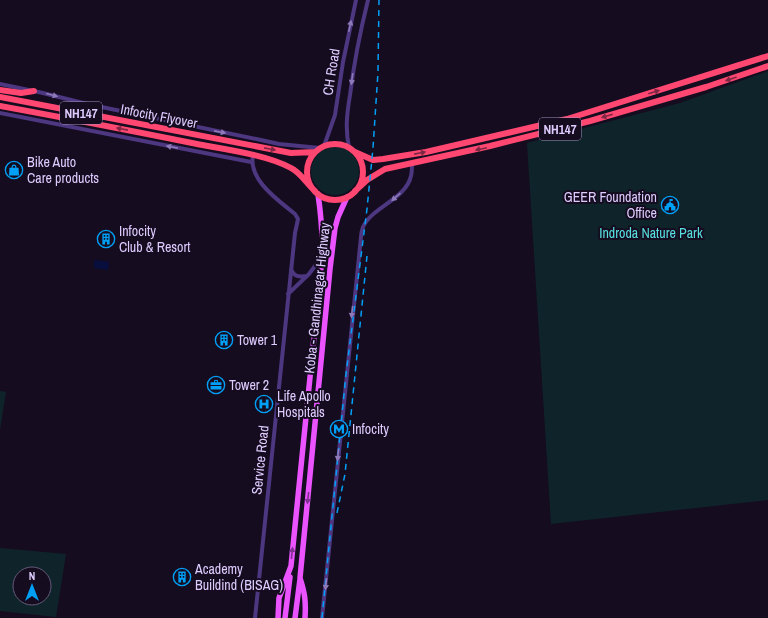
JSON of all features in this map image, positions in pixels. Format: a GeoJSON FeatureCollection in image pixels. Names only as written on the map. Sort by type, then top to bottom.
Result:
{"type":"FeatureCollection","features":[{"type":"Feature","properties":{"kind":"highway","name":"NH147"},"geometry":{"type":"LineString","coordinates":[[320,149],[336,144],[349,147],[355,152],[373,160],[426,152],[561,121],[768,56]]}},
{"type":"Feature","properties":{"kind":"highway","name":"NH147"},"geometry":{"type":"LineString","coordinates":[[253,155],[279,162],[292,168],[317,192],[330,199],[339,199],[355,191],[367,180],[386,169],[490,146],[590,121],[706,88],[768,66]]}},
{"type":"Feature","properties":{"kind":"highway"},"geometry":{"type":"LineString","coordinates":[[0,90],[21,93],[34,91]]}},
{"type":"Feature","properties":{"kind":"highway","name":"Infocity Flyover"},"geometry":{"type":"LineString","coordinates":[[0,97],[291,153],[320,149]]}},
{"type":"Feature","properties":{"kind":"highway","name":"Infocity Flyover"},"geometry":{"type":"LineString","coordinates":[[0,106],[253,155]]}},
{"type":"Feature","properties":{"kind":"highway"},"geometry":{"type":"LineString","coordinates":[[317,192],[310,184],[307,175],[307,166],[310,157],[320,149]]}},
{"type":"Feature","properties":{"kind":"highway"},"geometry":{"type":"LineString","coordinates":[[355,152],[361,164],[362,176],[360,184],[355,191]]}},
{"type":"Feature","properties":{"kind":"main road","name":"Koba - Gandhinagar Highway"},"geometry":{"type":"LineString","coordinates":[[278,618],[279,598],[291,566],[322,258],[322,220],[317,192]]}},
{"type":"Feature","properties":{"kind":"main road","name":"Koba - Gandhinagar Highway"},"geometry":{"type":"LineString","coordinates":[[304,618],[306,601],[300,578],[335,228],[347,196]]}},
{"type":"Feature","properties":{"kind":"main road"},"geometry":{"type":"LineString","coordinates":[[285,618],[291,566]]}},
{"type":"Feature","properties":{"kind":"main road"},"geometry":{"type":"LineString","coordinates":[[295,618],[300,578]]}},
{"type":"Feature","properties":{"kind":"street","name":"CH Road"},"geometry":{"type":"LineString","coordinates":[[320,149],[335,115],[343,62],[356,0]]}},
{"type":"Feature","properties":{"kind":"street","name":"CH Road"},"geometry":{"type":"LineString","coordinates":[[349,147],[346,128],[351,84],[357,46],[368,0]]}},
{"type":"Feature","properties":{"kind":"street"},"geometry":{"type":"LineString","coordinates":[[0,84],[253,139],[278,144],[320,149]]}},
{"type":"Feature","properties":{"kind":"street"},"geometry":{"type":"LineString","coordinates":[[0,113],[251,162],[253,155]]}},
{"type":"Feature","properties":{"kind":"street","name":"Service Road"},"geometry":{"type":"LineString","coordinates":[[251,162],[254,171],[263,186],[295,214],[298,219],[294,233],[255,618]]}},
{"type":"Feature","properties":{"kind":"street"},"geometry":{"type":"LineString","coordinates":[[322,618],[361,236],[368,219],[390,203],[407,184],[411,177],[412,164]]}},
{"type":"Feature","properties":{"kind":"street"},"geometry":{"type":"LineString","coordinates":[[288,294],[307,276],[322,258]]}},
{"type":"Feature","properties":{"kind":"street"},"geometry":{"type":"LineString","coordinates":[[291,269],[292,273],[299,277],[307,276]]}},
{"type":"Feature","properties":{"kind":"green space","name":"Indroda Nature Park"},"geometry":{"type":"Polygon","coordinates":[[[768,71],[768,500],[551,524],[527,143],[680,103],[768,71]]]}},
{"type":"Feature","properties":{"kind":"green space"},"geometry":{"type":"Polygon","coordinates":[[[330,147],[340,147],[352,154],[359,166],[359,176],[352,188],[340,195],[330,195],[322,191],[315,184],[311,176],[311,166],[315,158],[322,151],[330,147]]]}},
{"type":"Feature","properties":{"kind":"green space"},"geometry":{"type":"Polygon","coordinates":[[[0,391],[6,392],[0,430],[0,391]]]}},
{"type":"Feature","properties":{"kind":"green space"},"geometry":{"type":"Polygon","coordinates":[[[0,548],[66,554],[56,617],[0,611],[0,548]]]}},
{"type":"Feature","properties":{"kind":"shaded area"},"geometry":{"type":"Polygon","coordinates":[[[94,260],[109,262],[108,270],[94,268],[94,260]]]}},
{"type":"Feature","properties":{"kind":"railway"},"geometry":{"type":"LineString","coordinates":[[322,618],[346,374],[367,209],[373,148],[378,72],[379,0]]}},
{"type":"Feature","properties":{"kind":"railway"},"geometry":{"type":"LineString","coordinates":[[337,513],[345,474],[367,256]]}},
{"type":"Feature","properties":{"kind":"place","name":"Bike Auto Care products"},"geometry":{"type":"Point","coordinates":[14,170]}},
{"type":"Feature","properties":{"kind":"place","name":"GEER Foundation Office"},"geometry":{"type":"Point","coordinates":[670,205]}},
{"type":"Feature","properties":{"kind":"place","name":"Infocity Club & Resort"},"geometry":{"type":"Point","coordinates":[106,239]}},
{"type":"Feature","properties":{"kind":"place","name":"Tower 1"},"geometry":{"type":"Point","coordinates":[224,340]}},
{"type":"Feature","properties":{"kind":"place","name":"Tower 2"},"geometry":{"type":"Point","coordinates":[216,385]}},
{"type":"Feature","properties":{"kind":"place","name":"Life Apollo Hospitals"},"geometry":{"type":"Point","coordinates":[264,404]}},
{"type":"Feature","properties":{"kind":"place","name":"Infocity"},"geometry":{"type":"Point","coordinates":[339,429]}},
{"type":"Feature","properties":{"kind":"place","name":"Academy Buildind (BISAG)"},"geometry":{"type":"Point","coordinates":[182,577]}}]}
